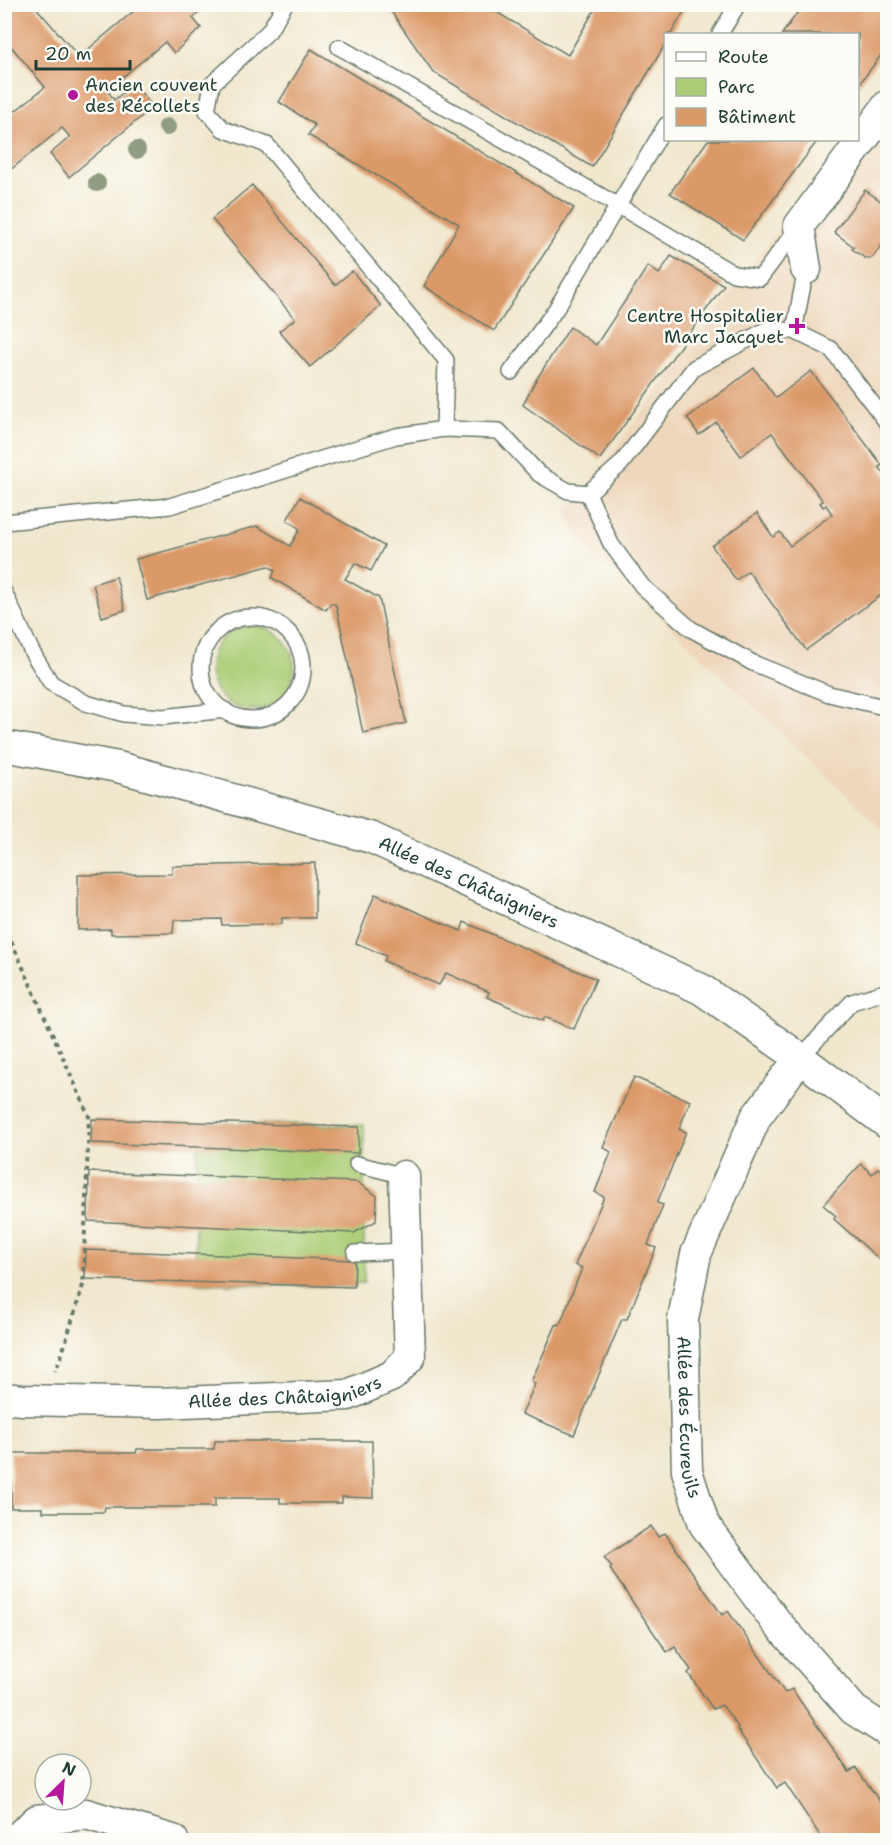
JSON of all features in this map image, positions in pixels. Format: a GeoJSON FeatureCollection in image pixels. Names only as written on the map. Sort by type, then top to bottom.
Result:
{"type":"FeatureCollection","features":[{"type":"Feature","properties":{"kind":"street"},"geometry":{"type":"LineString","coordinates":[[806,269],[799,226],[888,105]]}},
{"type":"Feature","properties":{"kind":"street","name":"Allée des Châtaigniers"},"geometry":{"type":"LineString","coordinates":[[4,746],[118,767],[372,838],[701,989],[800,1058],[888,1124]]}},
{"type":"Feature","properties":{"kind":"street","name":"Allée des Écureuils"},"geometry":{"type":"LineString","coordinates":[[800,1058],[756,1117],[696,1254],[683,1319],[687,1471],[704,1524],[777,1623],[854,1710],[888,1732]]}},
{"type":"Feature","properties":{"kind":"street","name":"Allée des Châtaigniers"},"geometry":{"type":"LineString","coordinates":[[4,1398],[160,1403],[348,1395],[392,1376],[410,1357],[405,1176]]}},
{"type":"Feature","properties":{"kind":"street"},"geometry":{"type":"LineString","coordinates":[[15,1840],[37,1820],[86,1814],[173,1840]]}},
{"type":"Feature","properties":{"kind":"lane"},"geometry":{"type":"LineString","coordinates":[[285,4],[269,31],[212,84],[207,111],[223,129],[267,145],[446,360],[444,429]]}},
{"type":"Feature","properties":{"kind":"lane"},"geometry":{"type":"LineString","coordinates":[[721,33],[738,4]]}},
{"type":"Feature","properties":{"kind":"lane"},"geometry":{"type":"LineString","coordinates":[[339,47],[734,274],[759,278],[799,226]]}},
{"type":"Feature","properties":{"kind":"lane"},"geometry":{"type":"LineString","coordinates":[[511,372],[556,309],[664,128]]}},
{"type":"Feature","properties":{"kind":"lane"},"geometry":{"type":"LineString","coordinates":[[794,331],[806,269]]}},
{"type":"Feature","properties":{"kind":"lane"},"geometry":{"type":"LineString","coordinates":[[4,522],[170,506],[396,436],[444,429],[500,431],[539,474],[568,490],[588,493],[621,464],[694,369],[768,329],[794,331],[831,349],[888,424]]}},
{"type":"Feature","properties":{"kind":"lane"},"geometry":{"type":"LineString","coordinates":[[588,493],[611,544],[642,586],[691,629],[753,663],[818,690],[888,708]]}},
{"type":"Feature","properties":{"kind":"lane"},"geometry":{"type":"LineString","coordinates":[[4,592],[32,652],[51,683],[86,703],[124,714],[163,717],[225,710],[243,718],[259,718],[274,714],[297,692],[302,676],[302,661],[297,645],[288,632],[275,622],[260,618],[236,619],[216,631],[206,644],[201,659],[201,675],[206,690],[215,703],[225,710]]}},
{"type":"Feature","properties":{"kind":"lane"},"geometry":{"type":"LineString","coordinates":[[800,1058],[852,1002],[888,990]]}},
{"type":"Feature","properties":{"kind":"lane"},"geometry":{"type":"LineString","coordinates":[[357,1164],[405,1176]]}},
{"type":"Feature","properties":{"kind":"lane"},"geometry":{"type":"LineString","coordinates":[[355,1253],[407,1251]]}},
{"type":"Feature","properties":{"kind":"path"},"geometry":{"type":"LineString","coordinates":[[4,925],[89,1116],[82,1285],[61,1357],[51,1379],[51,1401]]}},
{"type":"Feature","properties":{"kind":"shaded area","name":"Centre Hospitalier Marc Jacquet"},"geometry":{"type":"Polygon","coordinates":[[[887,83],[887,834],[578,538],[568,512],[844,141],[859,141],[859,121],[887,83]]]}},
{"type":"Feature","properties":{"kind":"green space"},"geometry":{"type":"Polygon","coordinates":[[[252,626],[275,633],[287,645],[294,668],[287,691],[275,703],[252,710],[229,703],[217,691],[210,668],[217,645],[229,633],[252,626]]]}},
{"type":"Feature","properties":{"kind":"green space"},"geometry":{"type":"Polygon","coordinates":[[[198,1123],[364,1125],[364,1283],[355,1283],[355,1287],[195,1283],[198,1123]]]}},
{"type":"Feature","properties":{"kind":"building","name":"Ancien couvent des Récollets"},"geometry":{"type":"Polygon","coordinates":[[[4,4],[33,4],[79,57],[142,4],[209,4],[193,18],[201,28],[174,53],[165,42],[107,90],[114,100],[134,84],[153,107],[69,177],[50,154],[70,137],[62,128],[4,175],[4,120],[45,87],[4,38],[4,4]]]}},
{"type":"Feature","properties":{"kind":"building"},"geometry":{"type":"Polygon","coordinates":[[[386,4],[483,4],[568,55],[598,4],[688,4],[672,33],[664,33],[664,46],[592,167],[433,72],[386,4]]]}},
{"type":"Feature","properties":{"kind":"building"},"geometry":{"type":"Polygon","coordinates":[[[803,5],[888,5],[888,46],[859,85],[859,33],[783,33],[803,5]]]}},
{"type":"Feature","properties":{"kind":"building"},"geometry":{"type":"Polygon","coordinates":[[[311,49],[574,208],[494,331],[424,286],[459,224],[308,135],[315,125],[279,102],[311,49]]]}},
{"type":"Feature","properties":{"kind":"building"},"geometry":{"type":"Polygon","coordinates":[[[707,141],[817,141],[743,240],[670,193],[707,141]]]}},
{"type":"Feature","properties":{"kind":"building"},"geometry":{"type":"Polygon","coordinates":[[[252,185],[335,285],[352,271],[381,306],[310,367],[279,331],[295,319],[212,219],[252,185]]]}},
{"type":"Feature","properties":{"kind":"building"},"geometry":{"type":"Polygon","coordinates":[[[865,190],[888,206],[888,237],[872,258],[865,258],[834,232],[865,190]]]}},
{"type":"Feature","properties":{"kind":"building"},"geometry":{"type":"Polygon","coordinates":[[[671,256],[724,285],[600,459],[523,405],[534,383],[570,327],[596,345],[648,266],[659,274],[671,256]]]}},
{"type":"Feature","properties":{"kind":"building"},"geometry":{"type":"Polygon","coordinates":[[[754,368],[776,398],[811,371],[882,465],[879,467],[888,478],[888,590],[806,650],[748,571],[736,580],[712,546],[757,513],[773,537],[780,532],[790,546],[832,514],[826,505],[823,507],[820,503],[823,501],[772,433],[741,456],[716,422],[699,435],[687,418],[754,368]]]}},
{"type":"Feature","properties":{"kind":"building"},"geometry":{"type":"Polygon","coordinates":[[[300,497],[384,546],[371,571],[355,563],[345,579],[379,598],[406,723],[363,733],[336,605],[331,603],[326,610],[272,578],[275,570],[268,566],[147,600],[136,559],[257,526],[290,546],[300,529],[287,520],[300,497]]]}},
{"type":"Feature","properties":{"kind":"building"},"geometry":{"type":"Polygon","coordinates":[[[116,577],[125,610],[102,617],[93,584],[116,577]]]}},
{"type":"Feature","properties":{"kind":"building"},"geometry":{"type":"Polygon","coordinates":[[[315,863],[315,918],[282,918],[282,924],[222,925],[221,919],[174,920],[173,933],[111,934],[111,929],[78,930],[78,875],[172,874],[172,866],[315,863]]]}},
{"type":"Feature","properties":{"kind":"building"},"geometry":{"type":"Polygon","coordinates":[[[375,894],[461,931],[464,922],[596,979],[574,1029],[545,1017],[543,1021],[487,997],[489,992],[446,973],[439,985],[384,961],[386,956],[356,943],[375,894]]]}},
{"type":"Feature","properties":{"kind":"building"},"geometry":{"type":"Polygon","coordinates":[[[634,1077],[690,1101],[679,1129],[686,1132],[657,1203],[663,1205],[648,1245],[656,1248],[627,1319],[622,1319],[574,1435],[522,1414],[535,1384],[531,1382],[556,1325],[560,1324],[582,1268],[575,1265],[604,1197],[595,1192],[611,1152],[603,1147],[634,1077]]]}},
{"type":"Feature","properties":{"kind":"building"},"geometry":{"type":"Polygon","coordinates":[[[92,1119],[359,1127],[358,1153],[91,1143],[92,1119]]]}},
{"type":"Feature","properties":{"kind":"building"},"geometry":{"type":"Polygon","coordinates":[[[861,1164],[872,1174],[878,1168],[888,1176],[888,1264],[886,1265],[834,1219],[836,1216],[823,1205],[861,1164]]]}},
{"type":"Feature","properties":{"kind":"building"},"geometry":{"type":"Polygon","coordinates":[[[89,1172],[357,1182],[377,1196],[376,1221],[354,1233],[88,1221],[89,1172]]]}},
{"type":"Feature","properties":{"kind":"building"},"geometry":{"type":"Polygon","coordinates":[[[86,1250],[355,1260],[354,1287],[85,1279],[86,1250]]]}},
{"type":"Feature","properties":{"kind":"building"},"geometry":{"type":"Polygon","coordinates":[[[215,1441],[372,1441],[373,1498],[342,1497],[342,1503],[280,1503],[280,1498],[215,1498],[215,1507],[105,1507],[104,1512],[43,1512],[43,1508],[11,1508],[11,1453],[136,1453],[137,1449],[214,1449],[215,1441]]]}},
{"type":"Feature","properties":{"kind":"building"},"geometry":{"type":"Polygon","coordinates":[[[651,1526],[658,1537],[665,1533],[722,1615],[728,1611],[785,1693],[792,1689],[849,1772],[856,1768],[888,1813],[888,1840],[823,1840],[785,1783],[777,1788],[722,1705],[713,1709],[688,1673],[691,1670],[675,1647],[667,1652],[604,1557],[651,1526]]]}},
{"type":"Feature","properties":{"kind":"place","name":"Ancien couvent des Récollets"},"geometry":{"type":"Point","coordinates":[73,95]}},
{"type":"Feature","properties":{"kind":"place","name":"Centre Hospitalier Marc Jacquet"},"geometry":{"type":"Point","coordinates":[797,326]}}]}
